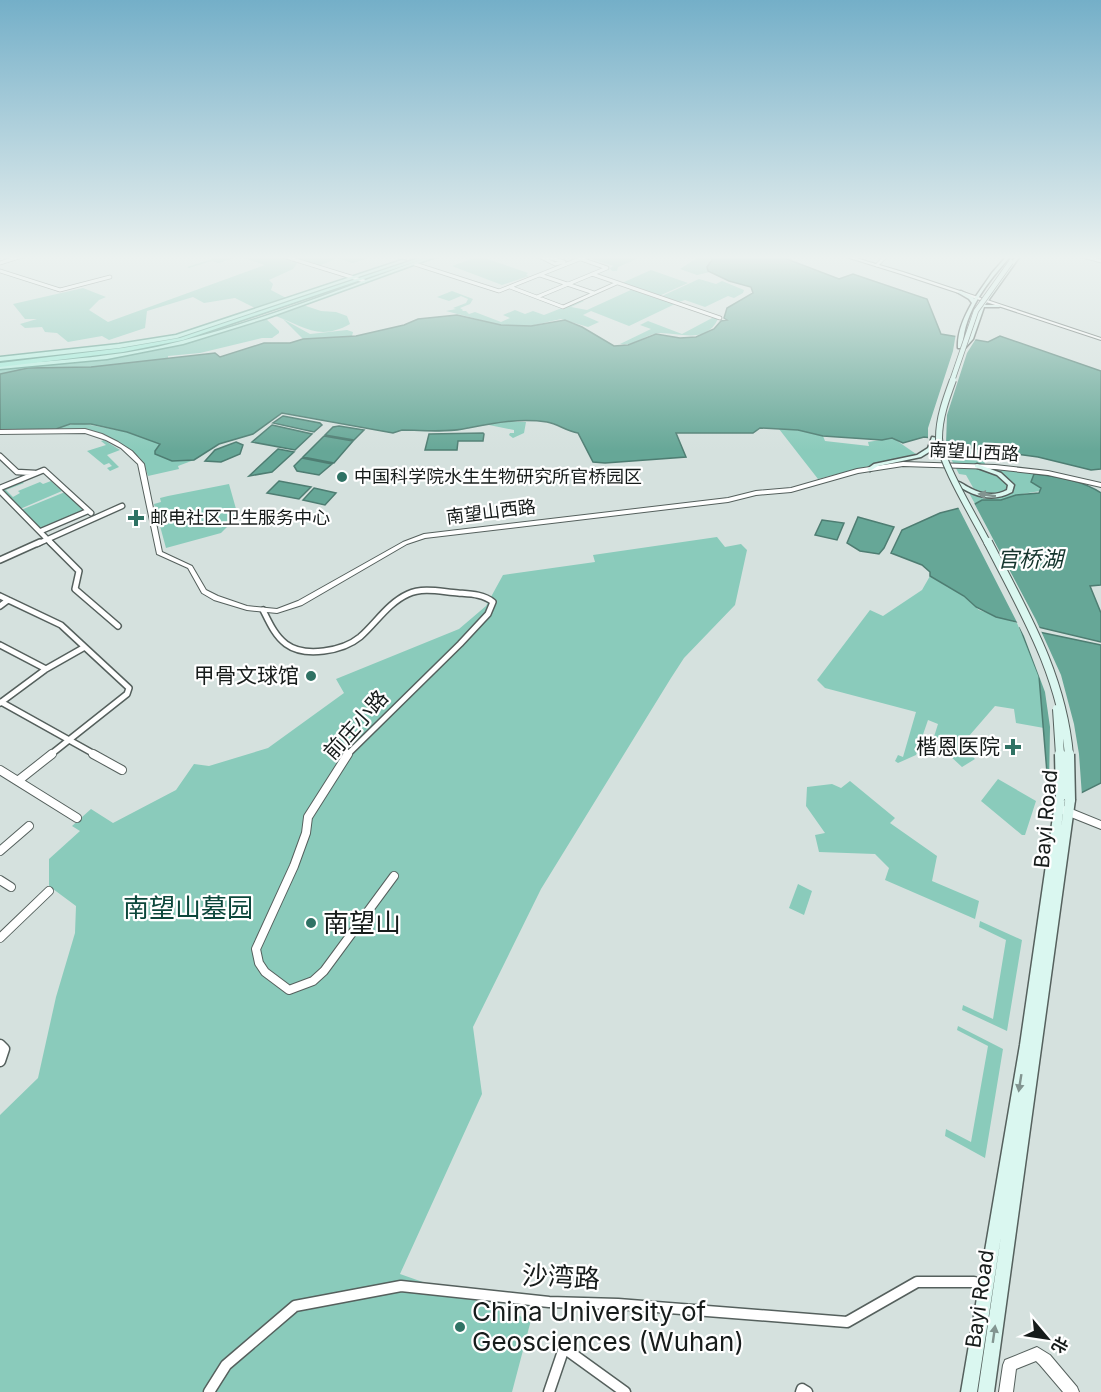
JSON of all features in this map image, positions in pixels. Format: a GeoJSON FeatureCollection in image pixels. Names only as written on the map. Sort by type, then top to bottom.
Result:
{"type":"FeatureCollection","features":[{"type":"Feature","properties":{"kind":"highway"},"geometry":{"type":"LineString","coordinates":[[0,363],[105,351],[159,342],[234,321]]}},
{"type":"Feature","properties":{"kind":"main road"},"geometry":{"type":"LineString","coordinates":[[0,363],[168,338],[225,321]]}},
{"type":"Feature","properties":{"kind":"main road"},"geometry":{"type":"LineString","coordinates":[[0,363],[106,357],[181,343],[252,321]]}},
{"type":"Feature","properties":{"kind":"main road"},"geometry":{"type":"LineString","coordinates":[[961,347],[960,338],[967,321]]}},
{"type":"Feature","properties":{"kind":"main road","name":"Bayi Road"},"geometry":{"type":"LineString","coordinates":[[972,321],[937,415],[934,438],[943,465],[1029,633],[1048,677],[1059,723],[1065,804],[973,1390]]}},
{"type":"Feature","properties":{"kind":"main road"},"geometry":{"type":"LineString","coordinates":[[961,347],[971,339],[978,321]]}},
{"type":"Feature","properties":{"kind":"main road","name":"Bayi Road"},"geometry":{"type":"LineString","coordinates":[[961,347],[941,414],[939,429],[944,456],[1035,633],[1050,667],[1066,725],[1069,755],[1065,804],[986,1392]]}},
{"type":"Feature","properties":{"kind":"main road"},"geometry":{"type":"LineString","coordinates":[[870,469],[876,465],[913,457],[931,449],[934,438]]}},
{"type":"Feature","properties":{"kind":"main road"},"geometry":{"type":"LineString","coordinates":[[957,482],[974,492],[993,496],[1007,493],[1011,489],[1010,483],[999,474],[977,466]]}},
{"type":"Feature","properties":{"kind":"street"},"geometry":{"type":"LineString","coordinates":[[1042,321],[1101,338]]}},
{"type":"Feature","properties":{"kind":"street"},"geometry":{"type":"LineString","coordinates":[[1047,321],[1101,338]]}},
{"type":"Feature","properties":{"kind":"street","name":"南望山西路"},"geometry":{"type":"LineString","coordinates":[[0,432],[85,432],[99,434],[114,443],[141,464],[159,553],[190,567],[209,595],[237,605],[262,610],[283,610],[294,605],[405,543],[424,536],[728,500],[756,493],[796,489],[870,469],[903,464],[977,466],[1036,471],[1101,485]]}},
{"type":"Feature","properties":{"kind":"street"},"geometry":{"type":"LineString","coordinates":[[0,456],[17,472],[37,473]]}},
{"type":"Feature","properties":{"kind":"street"},"geometry":{"type":"LineString","coordinates":[[92,514],[44,470],[0,489],[80,571],[75,589],[118,626]]}},
{"type":"Feature","properties":{"kind":"street"},"geometry":{"type":"LineString","coordinates":[[10,484],[17,472]]}},
{"type":"Feature","properties":{"kind":"street"},"geometry":{"type":"LineString","coordinates":[[40,531],[122,506]]}},
{"type":"Feature","properties":{"kind":"street"},"geometry":{"type":"LineString","coordinates":[[0,560],[48,539],[92,514]]}},
{"type":"Feature","properties":{"kind":"street","name":"前庄小路"},"geometry":{"type":"LineString","coordinates":[[262,610],[279,639],[294,649],[305,652],[352,643],[396,602],[412,592],[474,595],[487,598],[493,603],[492,610],[460,644],[351,749],[320,795],[308,817],[306,833],[294,866],[257,945],[261,967],[273,980],[289,990],[313,981],[324,971],[394,876]]}},
{"type":"Feature","properties":{"kind":"street"},"geometry":{"type":"LineString","coordinates":[[0,596],[61,625],[83,648],[129,688],[127,694],[19,780]]}},
{"type":"Feature","properties":{"kind":"street"},"geometry":{"type":"LineString","coordinates":[[0,606],[8,600]]}},
{"type":"Feature","properties":{"kind":"street"},"geometry":{"type":"LineString","coordinates":[[0,645],[45,669]]}},
{"type":"Feature","properties":{"kind":"street"},"geometry":{"type":"LineString","coordinates":[[83,648],[45,669],[1,703],[122,770]]}},
{"type":"Feature","properties":{"kind":"street"},"geometry":{"type":"LineString","coordinates":[[0,770],[77,818]]}},
{"type":"Feature","properties":{"kind":"street"},"geometry":{"type":"LineString","coordinates":[[1065,804],[1101,825]]}},
{"type":"Feature","properties":{"kind":"street"},"geometry":{"type":"LineString","coordinates":[[0,851],[29,826]]}},
{"type":"Feature","properties":{"kind":"street"},"geometry":{"type":"LineString","coordinates":[[0,880],[11,887]]}},
{"type":"Feature","properties":{"kind":"street"},"geometry":{"type":"LineString","coordinates":[[0,938],[49,891]]}},
{"type":"Feature","properties":{"kind":"street"},"geometry":{"type":"LineString","coordinates":[[0,1061],[2,1047]]}},
{"type":"Feature","properties":{"kind":"street","name":"沙湾路"},"geometry":{"type":"LineString","coordinates":[[208,1392],[226,1365],[295,1306],[401,1286],[549,1302],[618,1304],[848,1322],[917,1281],[974,1282]]}},
{"type":"Feature","properties":{"kind":"street"},"geometry":{"type":"LineString","coordinates":[[549,1392],[564,1348],[625,1392]]}},
{"type":"Feature","properties":{"kind":"street"},"geometry":{"type":"LineString","coordinates":[[1006,1392],[1010,1365],[1036,1354],[1045,1360],[1072,1392]]}},
{"type":"Feature","properties":{"kind":"street"},"geometry":{"type":"LineString","coordinates":[[801,1392],[802,1389],[807,1392]]}},
{"type":"Feature","properties":{"kind":"green space"},"geometry":{"type":"Polygon","coordinates":[[[30,321],[146,321],[145,328],[109,340],[102,336],[68,342],[57,333],[45,332],[42,327],[25,328],[20,324],[30,321]]]}},
{"type":"Feature","properties":{"kind":"green space"},"geometry":{"type":"Polygon","coordinates":[[[255,321],[268,321],[279,331],[272,338],[262,338],[200,353],[168,356],[168,359],[91,367],[28,368],[0,374],[0,369],[118,356],[166,347],[255,321]]]}},
{"type":"Feature","properties":{"kind":"green space"},"geometry":{"type":"Polygon","coordinates":[[[285,321],[310,334],[347,330],[353,332],[352,336],[303,339],[285,321]]]}},
{"type":"Feature","properties":{"kind":"green space"},"geometry":{"type":"Polygon","coordinates":[[[287,321],[349,321],[350,324],[329,332],[319,332],[287,321]]]}},
{"type":"Feature","properties":{"kind":"green space"},"geometry":{"type":"Polygon","coordinates":[[[484,321],[552,321],[530,326],[500,325],[484,321]]]}},
{"type":"Feature","properties":{"kind":"green space"},"geometry":{"type":"Polygon","coordinates":[[[568,321],[599,322],[588,327],[568,321]]]}},
{"type":"Feature","properties":{"kind":"green space"},"geometry":{"type":"Polygon","coordinates":[[[616,321],[640,321],[629,326],[616,321]]]}},
{"type":"Feature","properties":{"kind":"green space"},"geometry":{"type":"Polygon","coordinates":[[[648,321],[682,334],[707,321],[717,321],[707,332],[700,334],[692,335],[661,333],[630,344],[620,344],[651,329],[640,325],[648,321]]]}},
{"type":"Feature","properties":{"kind":"green space"},"geometry":{"type":"Polygon","coordinates":[[[498,421],[526,422],[524,433],[513,438],[509,435],[514,433],[514,430],[484,424],[498,421]]]}},
{"type":"Feature","properties":{"kind":"green space"},"geometry":{"type":"Polygon","coordinates":[[[80,423],[127,432],[160,444],[155,453],[175,461],[194,460],[178,466],[179,469],[148,476],[144,463],[139,457],[104,435],[88,430],[56,431],[63,426],[80,423]]]}},
{"type":"Feature","properties":{"kind":"green space"},"geometry":{"type":"Polygon","coordinates":[[[779,429],[798,430],[823,436],[825,441],[869,446],[868,442],[893,438],[916,454],[818,479],[779,429]]]}},
{"type":"Feature","properties":{"kind":"green space"},"geometry":{"type":"Polygon","coordinates":[[[104,440],[120,450],[107,455],[119,467],[110,471],[107,468],[112,466],[109,463],[104,465],[87,451],[106,445],[101,441],[104,440]]]}},
{"type":"Feature","properties":{"kind":"green space"},"geometry":{"type":"Polygon","coordinates":[[[945,440],[957,446],[981,449],[986,468],[1044,473],[1045,475],[1034,474],[1031,482],[1041,488],[1040,491],[1001,500],[982,500],[975,504],[968,491],[975,491],[966,475],[959,474],[949,455],[945,440]]]}},
{"type":"Feature","properties":{"kind":"green space"},"geometry":{"type":"Polygon","coordinates":[[[21,480],[24,483],[6,490],[13,497],[20,493],[18,491],[40,482],[43,484],[51,481],[62,491],[20,509],[0,489],[21,480]]]}},
{"type":"Feature","properties":{"kind":"green space"},"geometry":{"type":"Polygon","coordinates":[[[229,484],[238,516],[221,533],[166,548],[154,504],[161,502],[160,498],[229,484]]]}},
{"type":"Feature","properties":{"kind":"green space"},"geometry":{"type":"Polygon","coordinates":[[[65,492],[85,510],[41,530],[21,510],[65,492]]]}},
{"type":"Feature","properties":{"kind":"green space","name":"南望山墓园"},"geometry":{"type":"Polygon","coordinates":[[[717,537],[725,547],[741,544],[747,550],[735,605],[684,658],[541,889],[473,1027],[482,1094],[400,1274],[531,1320],[512,1392],[0,1392],[0,1115],[38,1078],[56,997],[75,933],[76,906],[49,886],[49,859],[80,831],[72,826],[91,809],[113,823],[176,790],[194,764],[209,766],[268,748],[344,693],[336,679],[459,629],[486,606],[503,575],[595,562],[593,555],[717,537]]]}},
{"type":"Feature","properties":{"kind":"green space"},"geometry":{"type":"Polygon","coordinates":[[[930,576],[964,596],[979,610],[1017,623],[1039,676],[1044,728],[1016,723],[1014,709],[995,706],[969,736],[958,741],[975,759],[962,767],[933,740],[938,724],[928,720],[916,755],[898,763],[895,761],[898,755],[903,757],[916,712],[825,688],[817,680],[870,610],[883,616],[922,590],[930,576]]]}},
{"type":"Feature","properties":{"kind":"green space"},"geometry":{"type":"Polygon","coordinates":[[[998,779],[1036,801],[1025,835],[1022,835],[981,801],[998,779]]]}},
{"type":"Feature","properties":{"kind":"green space"},"geometry":{"type":"Polygon","coordinates":[[[850,781],[895,818],[890,823],[937,856],[932,881],[979,901],[975,919],[885,880],[889,868],[875,854],[819,852],[815,835],[825,833],[806,806],[807,787],[832,784],[841,788],[850,781]]]}},
{"type":"Feature","properties":{"kind":"green space"},"geometry":{"type":"Polygon","coordinates":[[[798,884],[812,891],[804,915],[789,908],[798,884]]]}},
{"type":"Feature","properties":{"kind":"green space"},"geometry":{"type":"Polygon","coordinates":[[[980,921],[1022,940],[1007,1031],[962,1010],[963,1005],[993,1019],[1006,940],[979,927],[980,921]]]}},
{"type":"Feature","properties":{"kind":"green space"},"geometry":{"type":"Polygon","coordinates":[[[958,1026],[1003,1049],[985,1158],[945,1136],[946,1129],[971,1142],[988,1046],[957,1030],[958,1026]]]}},
{"type":"Feature","properties":{"kind":"water"},"geometry":{"type":"Polygon","coordinates":[[[413,321],[483,321],[501,325],[531,326],[567,321],[614,346],[628,345],[656,334],[680,338],[696,337],[714,329],[721,321],[936,321],[941,334],[988,342],[1000,336],[1101,371],[1101,469],[1091,470],[1038,457],[957,446],[924,437],[903,443],[892,438],[882,440],[823,436],[798,430],[760,428],[753,433],[676,433],[686,457],[605,463],[593,462],[578,433],[551,423],[537,421],[507,422],[452,430],[402,430],[393,433],[282,413],[253,434],[219,444],[194,460],[172,461],[155,454],[160,444],[127,432],[91,424],[70,424],[56,429],[0,430],[0,374],[28,368],[91,367],[215,353],[220,357],[264,343],[290,343],[303,339],[356,336],[413,321]]]}},
{"type":"Feature","properties":{"kind":"water"},"geometry":{"type":"Polygon","coordinates":[[[283,416],[322,425],[314,432],[273,423],[283,416]]]}},
{"type":"Feature","properties":{"kind":"water"},"geometry":{"type":"Polygon","coordinates":[[[272,425],[312,434],[295,450],[252,442],[272,425]]]}},
{"type":"Feature","properties":{"kind":"water"},"geometry":{"type":"Polygon","coordinates":[[[333,427],[364,430],[354,440],[325,435],[333,427]]]}},
{"type":"Feature","properties":{"kind":"water"},"geometry":{"type":"Polygon","coordinates":[[[429,434],[484,434],[483,441],[458,441],[457,450],[425,450],[429,434]]]}},
{"type":"Feature","properties":{"kind":"water"},"geometry":{"type":"Polygon","coordinates":[[[324,436],[353,441],[334,463],[303,457],[324,436]]]}},
{"type":"Feature","properties":{"kind":"water"},"geometry":{"type":"Polygon","coordinates":[[[236,442],[243,445],[240,454],[221,462],[205,461],[215,450],[236,442]]]}},
{"type":"Feature","properties":{"kind":"water"},"geometry":{"type":"Polygon","coordinates":[[[278,449],[294,452],[272,472],[249,476],[278,449]]]}},
{"type":"Feature","properties":{"kind":"water"},"geometry":{"type":"Polygon","coordinates":[[[302,458],[332,464],[319,475],[297,471],[294,466],[302,458]]]}},
{"type":"Feature","properties":{"kind":"water","name":"官桥湖"},"geometry":{"type":"Polygon","coordinates":[[[1034,474],[1069,479],[1101,493],[1101,585],[1090,586],[1101,613],[1101,642],[996,617],[976,607],[964,596],[930,576],[930,572],[922,565],[891,553],[902,530],[940,513],[982,500],[1001,500],[1016,495],[1039,493],[1041,488],[1031,482],[1034,474]]]}},
{"type":"Feature","properties":{"kind":"water"},"geometry":{"type":"Polygon","coordinates":[[[279,481],[311,487],[299,499],[267,493],[279,481]]]}},
{"type":"Feature","properties":{"kind":"water"},"geometry":{"type":"Polygon","coordinates":[[[314,488],[336,493],[325,505],[303,500],[314,488]]]}},
{"type":"Feature","properties":{"kind":"water"},"geometry":{"type":"Polygon","coordinates":[[[858,517],[894,527],[879,554],[860,551],[847,543],[858,517]]]}},
{"type":"Feature","properties":{"kind":"water"},"geometry":{"type":"Polygon","coordinates":[[[822,520],[844,523],[837,540],[815,535],[822,520]]]}},
{"type":"Feature","properties":{"kind":"water"},"geometry":{"type":"Polygon","coordinates":[[[1020,628],[1101,645],[1101,783],[1081,793],[1048,785],[1039,676],[1020,628]]]}},
{"type":"Feature","properties":{"kind":"pier"},"geometry":{"type":"Polygon","coordinates":[[[956,333],[977,337],[967,353],[947,415],[946,444],[928,440],[928,428],[953,351],[956,333]]]}},
{"type":"Feature","properties":{"kind":"pier"},"geometry":{"type":"Polygon","coordinates":[[[973,501],[1036,620],[1061,675],[1074,724],[1082,796],[1049,788],[1050,727],[1045,692],[1024,636],[957,505],[973,501]]]}},
{"type":"Feature","properties":{"kind":"place","name":"中国科学院水生生物研究所官桥园区"},"geometry":{"type":"Point","coordinates":[342,477]}},
{"type":"Feature","properties":{"kind":"place","name":"邮电社区卫生服务中心"},"geometry":{"type":"Point","coordinates":[136,518]}},
{"type":"Feature","properties":{"kind":"place","name":"甲骨文球馆"},"geometry":{"type":"Point","coordinates":[311,676]}},
{"type":"Feature","properties":{"kind":"place","name":"楷恩医院"},"geometry":{"type":"Point","coordinates":[1013,747]}},
{"type":"Feature","properties":{"kind":"place","name":"南望山"},"geometry":{"type":"Point","coordinates":[311,923]}},
{"type":"Feature","properties":{"kind":"place","name":"China University of Geosciences (Wuhan)"},"geometry":{"type":"Point","coordinates":[460,1327]}}]}
